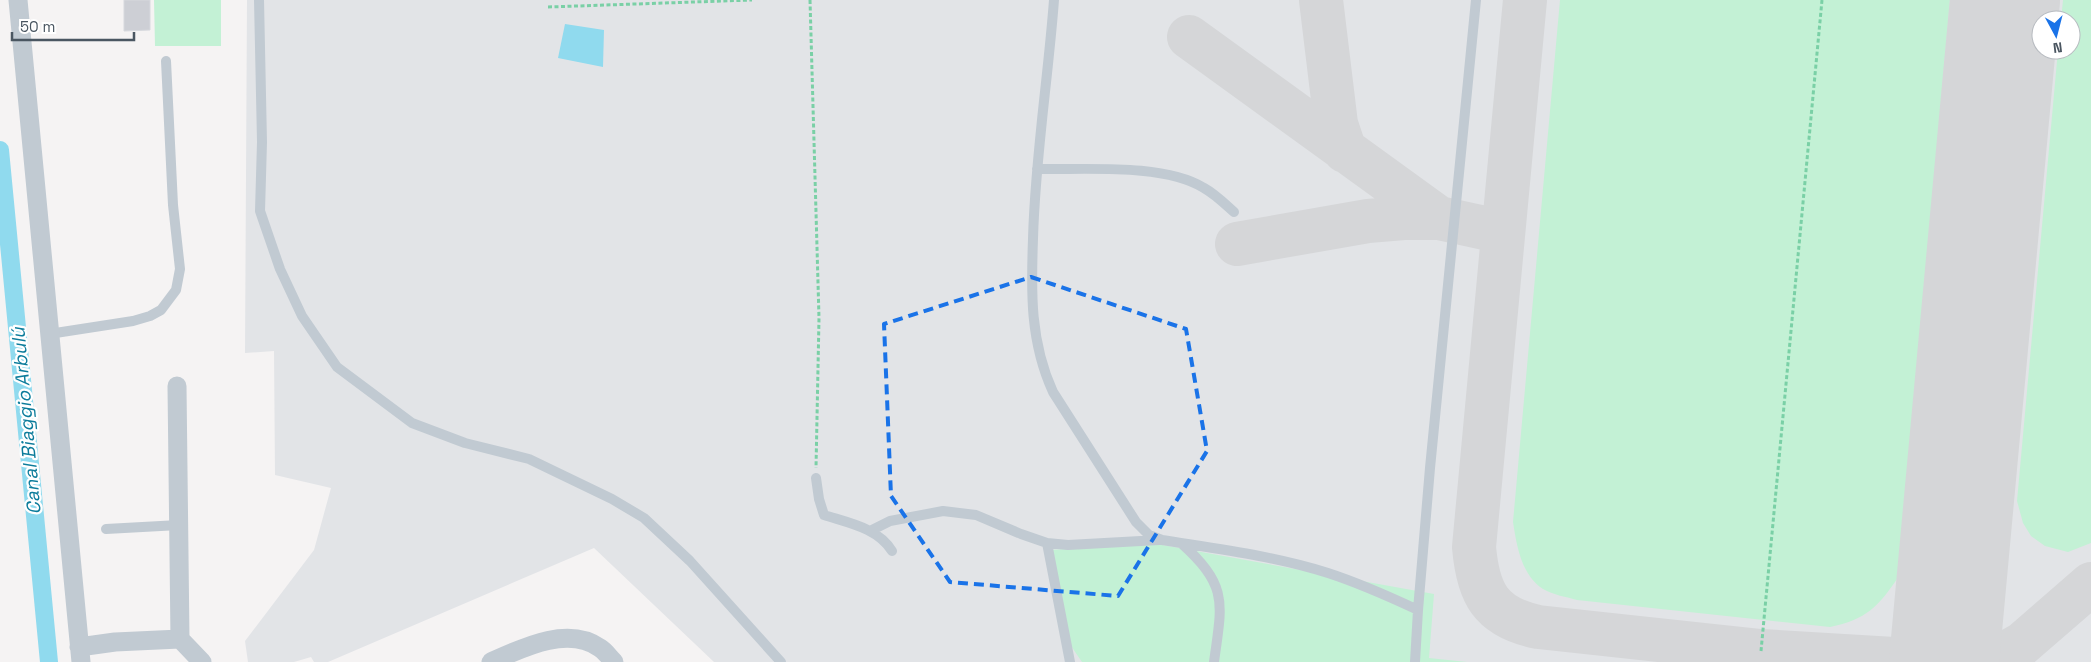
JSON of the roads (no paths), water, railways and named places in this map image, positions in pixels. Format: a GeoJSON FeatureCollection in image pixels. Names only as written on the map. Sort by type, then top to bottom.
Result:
{"type":"FeatureCollection","features":[{"type":"Feature","properties":{"kind":"street"},"geometry":{"type":"LineString","coordinates":[[18,0],[80,655],[115,642],[180,640]]}},
{"type":"Feature","properties":{"kind":"street"},"geometry":{"type":"LineString","coordinates":[[177,386],[180,640],[202,662]]}},
{"type":"Feature","properties":{"kind":"street"},"geometry":{"type":"LineString","coordinates":[[491,662],[524,647],[569,638],[587,642],[600,648],[614,662]]}},
{"type":"Feature","properties":{"kind":"lane"},"geometry":{"type":"LineString","coordinates":[[259,0],[262,142],[260,211],[280,269],[302,316],[337,367],[412,423],[465,443],[529,460],[612,499],[644,518],[690,561],[781,662]]}},
{"type":"Feature","properties":{"kind":"lane"},"geometry":{"type":"LineString","coordinates":[[1054,0],[1037,169],[1031,293],[1038,352],[1053,392],[1136,522],[1149,535],[1162,540]]}},
{"type":"Feature","properties":{"kind":"lane"},"geometry":{"type":"LineString","coordinates":[[1415,662],[1418,610],[1476,0]]}},
{"type":"Feature","properties":{"kind":"lane"},"geometry":{"type":"LineString","coordinates":[[49,334],[133,321],[150,316],[161,310],[176,290],[180,269],[173,205],[166,61]]}},
{"type":"Feature","properties":{"kind":"lane"},"geometry":{"type":"LineString","coordinates":[[1037,169],[1140,171],[1166,174],[1204,187],[1234,212]]}},
{"type":"Feature","properties":{"kind":"lane"},"geometry":{"type":"LineString","coordinates":[[816,478],[824,515],[870,531],[885,540],[892,552]]}},
{"type":"Feature","properties":{"kind":"lane"},"geometry":{"type":"LineString","coordinates":[[870,531],[890,521],[943,511],[976,515],[1021,534],[1047,542],[1068,545],[1162,540],[1263,556],[1328,573],[1368,587],[1418,610]]}},
{"type":"Feature","properties":{"kind":"lane"},"geometry":{"type":"LineString","coordinates":[[106,529],[179,525]]}},
{"type":"Feature","properties":{"kind":"lane"},"geometry":{"type":"LineString","coordinates":[[1047,542],[1070,662]]}},
{"type":"Feature","properties":{"kind":"lane"},"geometry":{"type":"LineString","coordinates":[[1181,543],[1197,558],[1208,572],[1218,590],[1221,611],[1214,662]]}},
{"type":"Feature","properties":{"kind":"water"},"geometry":{"type":"Polygon","coordinates":[[[565,24],[604,30],[603,67],[558,58],[565,24]]]}},
{"type":"Feature","properties":{"kind":"waterway","name":"Canal Biaggio Arbulú"},"geometry":{"type":"LineString","coordinates":[[0,150],[49,662]]}}]}
